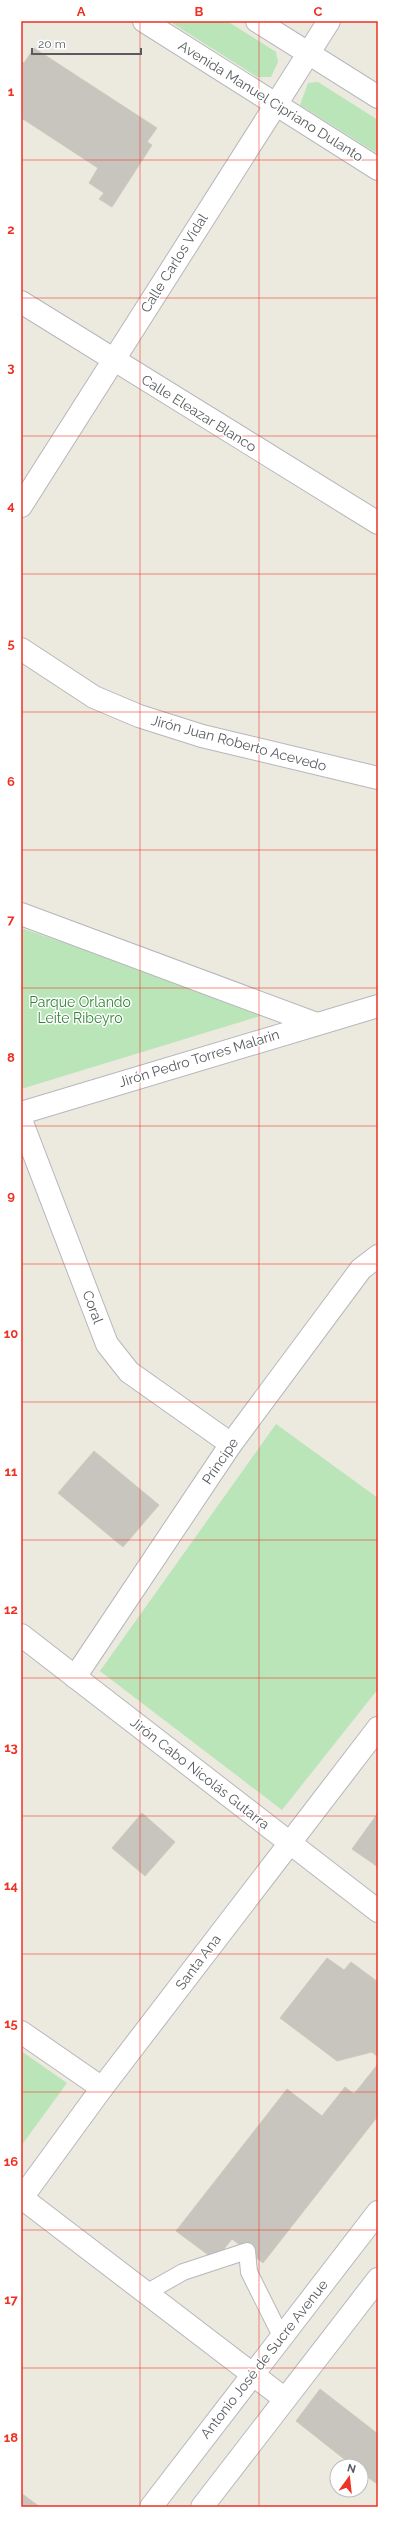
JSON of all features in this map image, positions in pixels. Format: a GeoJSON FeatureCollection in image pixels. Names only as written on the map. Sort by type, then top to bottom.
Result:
{"type":"FeatureCollection","features":[{"type":"Feature","properties":{"kind":"street","name":"Avenida Manuel Cipriano Dulanto"},"geometry":{"type":"LineString","coordinates":[[144,21],[378,169]]}},
{"type":"Feature","properties":{"kind":"street"},"geometry":{"type":"LineString","coordinates":[[257,21],[378,97]]}},
{"type":"Feature","properties":{"kind":"street","name":"Calle Carlos Vidal"},"geometry":{"type":"LineString","coordinates":[[21,506],[112,360],[329,21]]}},
{"type":"Feature","properties":{"kind":"street","name":"Calle Eleazar Blanco"},"geometry":{"type":"LineString","coordinates":[[21,302],[112,360],[378,523]]}},
{"type":"Feature","properties":{"kind":"street","name":"Jirón Juan Roberto Acevedo"},"geometry":{"type":"LineString","coordinates":[[21,649],[94,697],[139,716],[202,736],[378,778]]}},
{"type":"Feature","properties":{"kind":"street"},"geometry":{"type":"LineString","coordinates":[[21,914],[314,1024]]}},
{"type":"Feature","properties":{"kind":"street","name":"Jirón Pedro Torres Malarin"},"geometry":{"type":"LineString","coordinates":[[21,1112],[378,1006]]}},
{"type":"Feature","properties":{"kind":"street","name":"Coral"},"geometry":{"type":"LineString","coordinates":[[21,1120],[106,1344],[129,1372],[231,1444]]}},
{"type":"Feature","properties":{"kind":"street","name":"Principe"},"geometry":{"type":"LineString","coordinates":[[75,1676],[231,1444],[361,1269],[378,1256]]}},
{"type":"Feature","properties":{"kind":"street","name":"Jirón Cabo Nicolás Gutarra"},"geometry":{"type":"LineString","coordinates":[[21,1635],[378,1911]]}},
{"type":"Feature","properties":{"kind":"street","name":"Santa Ana"},"geometry":{"type":"LineString","coordinates":[[21,2199],[102,2088],[289,1842],[378,1728]]}},
{"type":"Feature","properties":{"kind":"street"},"geometry":{"type":"LineString","coordinates":[[21,2032],[102,2088]]}},
{"type":"Feature","properties":{"kind":"street"},"geometry":{"type":"LineString","coordinates":[[21,2199],[285,2399]]}},
{"type":"Feature","properties":{"kind":"street","name":"Antonio José de Sucre Avenue"},"geometry":{"type":"LineString","coordinates":[[151,2507],[281,2336],[378,2212]]}},
{"type":"Feature","properties":{"kind":"street"},"geometry":{"type":"LineString","coordinates":[[202,2507],[378,2279]]}},
{"type":"Feature","properties":{"kind":"lane"},"geometry":{"type":"LineString","coordinates":[[146,2293],[183,2272],[247,2252],[248,2272],[281,2336]]}},
{"type":"Feature","properties":{"kind":"green space"},"geometry":{"type":"Polygon","coordinates":[[[169,21],[227,21],[276,52],[278,62],[271,77],[257,77],[169,21]]]}},
{"type":"Feature","properties":{"kind":"green space"},"geometry":{"type":"Polygon","coordinates":[[[318,82],[378,120],[378,154],[300,105],[308,83],[318,82]]]}},
{"type":"Feature","properties":{"kind":"green space","name":"Parque Orlando Leite Ribeyro"},"geometry":{"type":"Polygon","coordinates":[[[21,928],[270,1013],[21,1089],[21,928]]]}},
{"type":"Feature","properties":{"kind":"green space"},"geometry":{"type":"Polygon","coordinates":[[[276,1424],[378,1498],[378,1689],[282,1810],[100,1671],[276,1424]]]}},
{"type":"Feature","properties":{"kind":"green space"},"geometry":{"type":"Polygon","coordinates":[[[21,2051],[67,2083],[21,2146],[21,2051]]]}},
{"type":"Feature","properties":{"kind":"building"},"geometry":{"type":"Polygon","coordinates":[[[34,48],[157,128],[147,142],[152,145],[112,207],[99,199],[104,193],[89,183],[98,168],[23,119],[21,122],[21,60],[24,63],[34,48]]]}},
{"type":"Feature","properties":{"kind":"building"},"geometry":{"type":"Polygon","coordinates":[[[94,1451],[159,1505],[123,1547],[58,1493],[94,1451]]]}},
{"type":"Feature","properties":{"kind":"building"},"geometry":{"type":"Polygon","coordinates":[[[142,1813],[175,1842],[145,1876],[112,1848],[142,1813]]]}},
{"type":"Feature","properties":{"kind":"building"},"geometry":{"type":"Polygon","coordinates":[[[378,1813],[378,1867],[352,1849],[378,1813]]]}},
{"type":"Feature","properties":{"kind":"building"},"geometry":{"type":"Polygon","coordinates":[[[327,1958],[344,1970],[351,1962],[378,1982],[378,2057],[372,2052],[337,2061],[280,2018],[327,1958]]]}},
{"type":"Feature","properties":{"kind":"building"},"geometry":{"type":"Polygon","coordinates":[[[378,2064],[378,2116],[263,2263],[232,2239],[215,2260],[176,2231],[287,2089],[322,2116],[345,2087],[354,2094],[378,2064]]]}},
{"type":"Feature","properties":{"kind":"building"},"geometry":{"type":"Polygon","coordinates":[[[320,2389],[378,2434],[377,2484],[369,2478],[369,2458],[343,2458],[296,2421],[320,2389]]]}},
{"type":"Feature","properties":{"kind":"building"},"geometry":{"type":"Polygon","coordinates":[[[21,2493],[40,2507],[21,2507],[21,2493]]]}}]}
